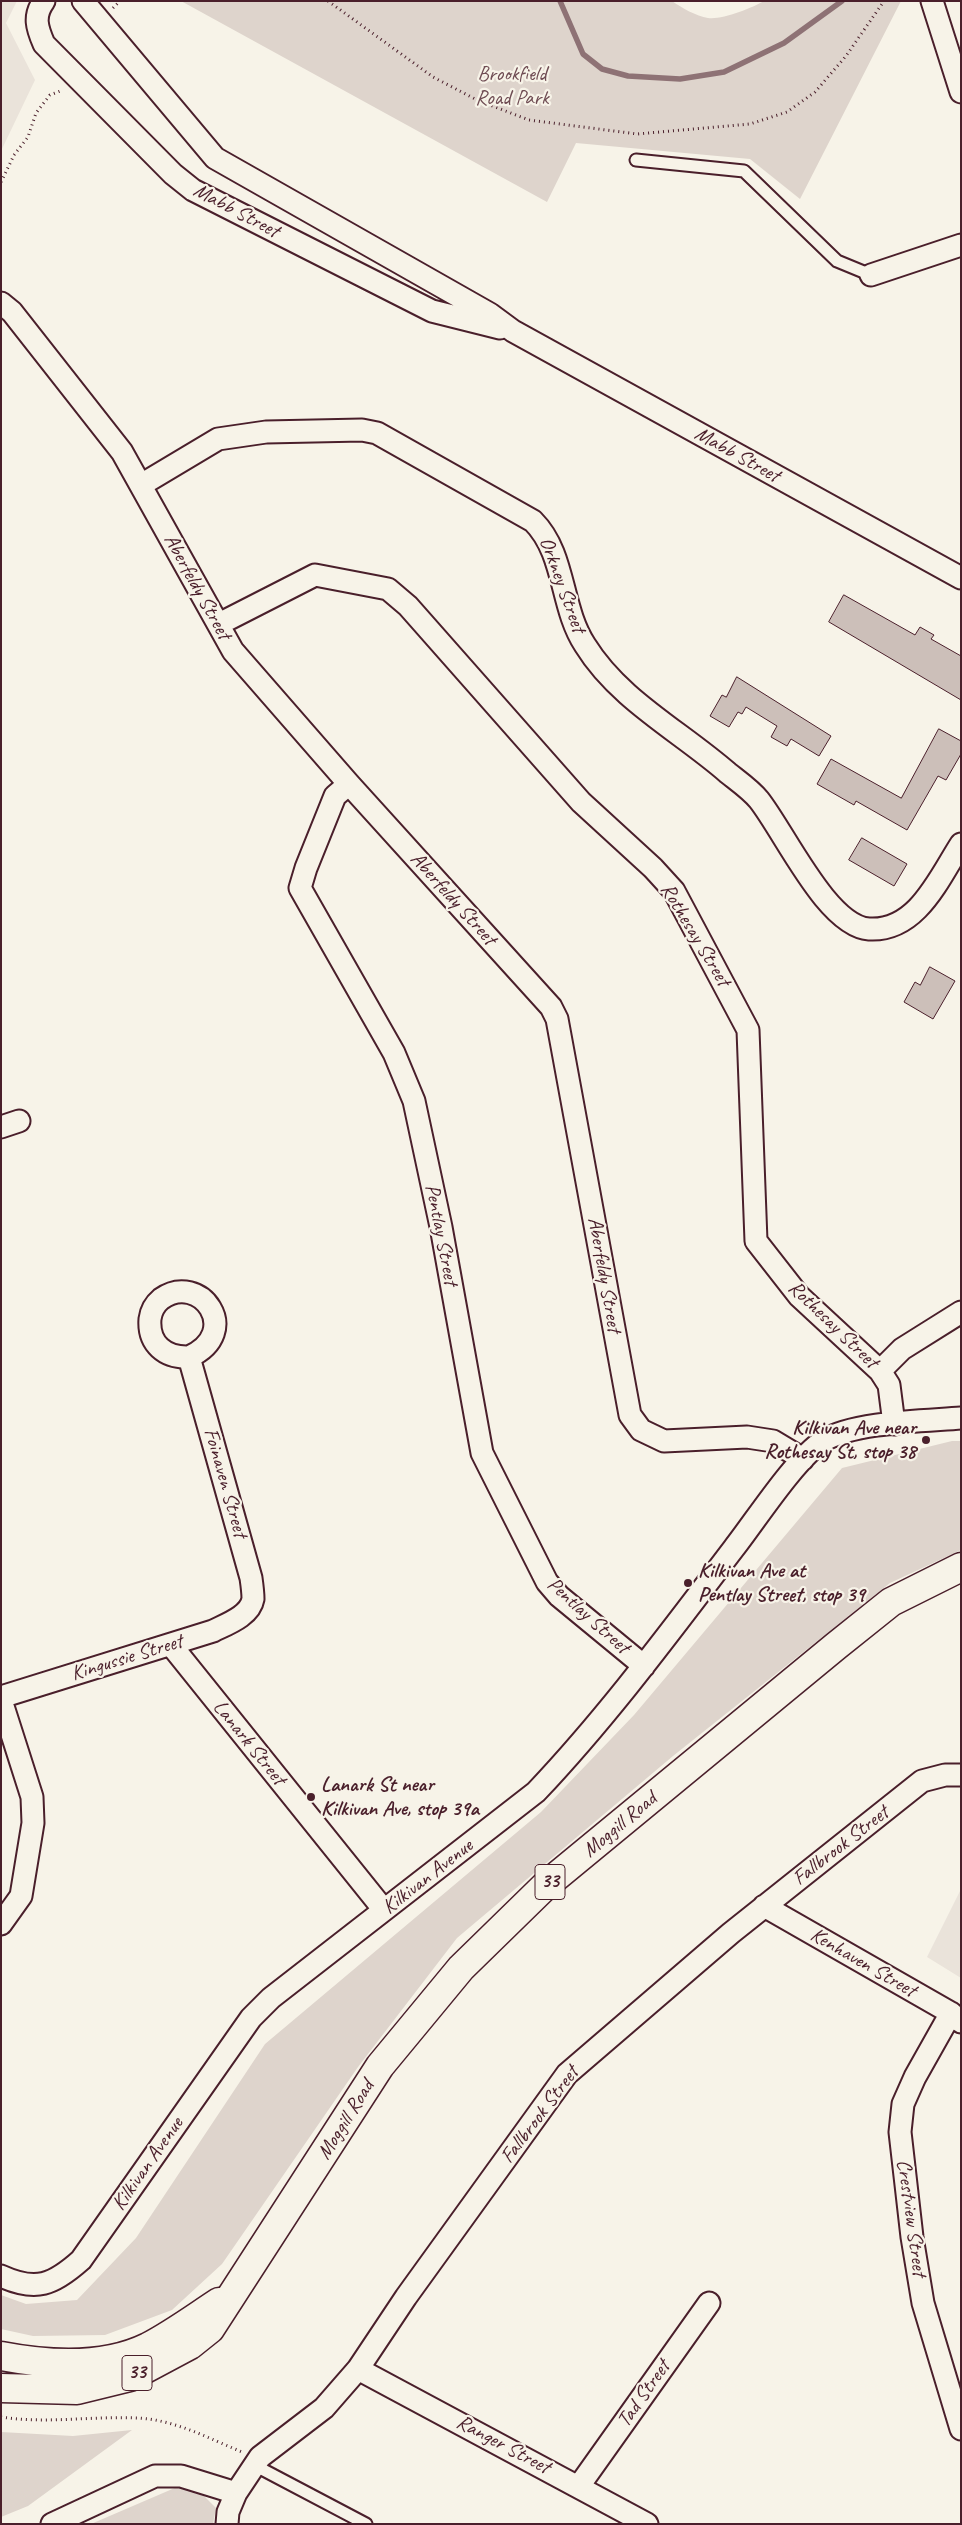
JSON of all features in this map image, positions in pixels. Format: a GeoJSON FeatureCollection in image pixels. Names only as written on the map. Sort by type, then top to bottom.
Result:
{"type":"FeatureCollection","features":[{"type":"Feature","properties":{"kind":"main road","name":"Moggill Road"},"geometry":{"type":"LineString","coordinates":[[1,2388],[77,2390],[130,2377],[190,2345],[210,2329],[380,2066],[461,1968],[546,1886],[836,1646],[891,1602],[961,1567]]}},
{"type":"Feature","properties":{"kind":"main road","name":"Moggill Road"},"geometry":{"type":"LineString","coordinates":[[1,2356],[40,2364],[75,2364],[109,2359],[146,2347],[235,2292]]}},
{"type":"Feature","properties":{"kind":"street","name":"Mabb Street"},"geometry":{"type":"LineString","coordinates":[[44,1],[38,9],[36,26],[44,44],[172,174],[193,190],[432,312],[512,331]]}},
{"type":"Feature","properties":{"kind":"street","name":"Mabb Street"},"geometry":{"type":"LineString","coordinates":[[83,1],[214,158],[481,310],[512,331],[961,578]]}},
{"type":"Feature","properties":{"kind":"street"},"geometry":{"type":"LineString","coordinates":[[932,1],[961,92]]}},
{"type":"Feature","properties":{"kind":"street"},"geometry":{"type":"LineString","coordinates":[[871,275],[961,245]]}},
{"type":"Feature","properties":{"kind":"street","name":"Aberfeldy Street"},"geometry":{"type":"LineString","coordinates":[[1,303],[12,312],[122,452],[233,651],[349,784],[551,1007],[557,1019],[630,1415],[641,1430],[664,1441],[747,1437],[773,1441],[803,1459]]}},
{"type":"Feature","properties":{"kind":"street","name":"Orkney Street"},"geometry":{"type":"LineString","coordinates":[[140,485],[218,439],[266,432],[362,430],[378,433],[533,521],[543,531],[555,558],[575,624],[584,645],[636,703],[702,750],[757,798],[775,820],[822,896],[843,919],[867,929],[883,929],[909,918],[921,906],[961,844]]}},
{"type":"Feature","properties":{"kind":"street","name":"Rothesay Street"},"geometry":{"type":"LineString","coordinates":[[219,624],[315,575],[388,589],[408,606],[582,802],[653,868],[674,891],[748,1030],[756,1241],[799,1296],[880,1370],[889,1385],[894,1424]]}},
{"type":"Feature","properties":{"kind":"street","name":"Pentlay Street"},"geometry":{"type":"LineString","coordinates":[[349,784],[335,796],[306,868],[300,888],[394,1053],[414,1101],[441,1227],[482,1453],[547,1582],[559,1596],[644,1666]]}},
{"type":"Feature","properties":{"kind":"street"},"geometry":{"type":"LineString","coordinates":[[880,1370],[902,1349],[961,1312]]}},
{"type":"Feature","properties":{"kind":"street","name":"Foinaven Street"},"geometry":{"type":"LineString","coordinates":[[189,1357],[251,1578],[253,1599],[248,1610]]}},
{"type":"Feature","properties":{"kind":"street","name":"Kilkivan Avenue"},"geometry":{"type":"LineString","coordinates":[[1,2276],[30,2286],[53,2282],[80,2260],[251,2018],[271,1998],[536,1792],[564,1763],[644,1666],[803,1459],[823,1441],[834,1436],[894,1424],[961,1418]]}},
{"type":"Feature","properties":{"kind":"street","name":"Kingussie Street"},"geometry":{"type":"LineString","coordinates":[[1,1698],[171,1645],[232,1622],[248,1610]]}},
{"type":"Feature","properties":{"kind":"street","name":"Lanark Street"},"geometry":{"type":"LineString","coordinates":[[171,1645],[384,1910]]}},
{"type":"Feature","properties":{"kind":"street"},"geometry":{"type":"LineString","coordinates":[[1,1698],[32,1797],[33,1823],[21,1896],[1,1924]]}},
{"type":"Feature","properties":{"kind":"street","name":"Fallbrook Street"},"geometry":{"type":"LineString","coordinates":[[228,2524],[228,2512],[249,2459],[260,2457],[324,2408],[358,2369],[406,2297],[567,2074],[764,1906],[922,1781],[945,1775],[961,1776]]}},
{"type":"Feature","properties":{"kind":"street","name":"Kenhaven Street"},"geometry":{"type":"LineString","coordinates":[[764,1906],[956,2018]]}},
{"type":"Feature","properties":{"kind":"street","name":"Crestview Street"},"geometry":{"type":"LineString","coordinates":[[956,2018],[919,2069],[903,2104],[900,2132],[912,2237],[923,2303],[961,2429]]}},
{"type":"Feature","properties":{"kind":"street","name":"Tad Street"},"geometry":{"type":"LineString","coordinates":[[579,2486],[709,2303]]}},
{"type":"Feature","properties":{"kind":"street","name":"Ranger Street"},"geometry":{"type":"LineString","coordinates":[[358,2369],[647,2524]]}},
{"type":"Feature","properties":{"kind":"street"},"geometry":{"type":"LineString","coordinates":[[52,2524],[155,2476],[181,2476],[236,2493]]}},
{"type":"Feature","properties":{"kind":"lane"},"geometry":{"type":"LineString","coordinates":[[636,160],[744,171],[837,261],[871,275]]}},
{"type":"Feature","properties":{"kind":"lane"},"geometry":{"type":"LineString","coordinates":[[249,2459],[366,2524]]}},
{"type":"Feature","properties":{"kind":"path"},"geometry":{"type":"LineString","coordinates":[[328,1],[433,77],[477,100],[529,120],[637,134],[750,124],[787,112],[815,92],[846,56],[884,1]]}},
{"type":"Feature","properties":{"kind":"path"},"geometry":{"type":"LineString","coordinates":[[1,182],[14,154],[28,138],[36,113],[50,95],[63,90],[72,92]]}},
{"type":"Feature","properties":{"kind":"path"},"geometry":{"type":"LineString","coordinates":[[1,2417],[42,2419],[137,2418],[157,2420],[183,2428],[249,2459]]}},
{"type":"Feature","properties":{"kind":"shaded area"},"geometry":{"type":"Polygon","coordinates":[[[1,1],[17,1],[6,23],[35,80],[1,151],[1,1]]]}},
{"type":"Feature","properties":{"kind":"shaded area"},"geometry":{"type":"Polygon","coordinates":[[[961,1889],[961,1978],[927,1957],[961,1889]]]}},
{"type":"Feature","properties":{"kind":"green space","name":"Brookfield Road Park"},"geometry":{"type":"Polygon","coordinates":[[[181,1],[672,1],[694,14],[714,18],[737,13],[764,1],[901,1],[800,199],[750,159],[576,143],[547,202],[181,1]]]}},
{"type":"Feature","properties":{"kind":"green space"},"geometry":{"type":"Polygon","coordinates":[[[952,1441],[961,1441],[961,1550],[890,1583],[673,1756],[457,1938],[358,2067],[222,2264],[172,2310],[105,2335],[33,2336],[1,2329],[1,2295],[26,2304],[77,2300],[136,2238],[265,2044],[541,1812],[634,1715],[842,1468],[952,1441]]]}},
{"type":"Feature","properties":{"kind":"green space"},"geometry":{"type":"Polygon","coordinates":[[[132,2430],[28,2506],[1,2517],[1,2432],[73,2436],[132,2430]]]}},
{"type":"Feature","properties":{"kind":"green space"},"geometry":{"type":"Polygon","coordinates":[[[177,2487],[197,2489],[216,2508],[213,2524],[91,2524],[177,2487]]]}},
{"type":"Feature","properties":{"kind":"building"},"geometry":{"type":"Polygon","coordinates":[[[844,595],[915,635],[920,627],[934,635],[931,639],[961,656],[961,700],[829,622],[844,595]]]}},
{"type":"Feature","properties":{"kind":"building"},"geometry":{"type":"Polygon","coordinates":[[[737,677],[831,736],[819,756],[791,739],[787,746],[771,737],[777,726],[746,707],[742,714],[738,712],[729,727],[710,716],[722,695],[726,697],[737,677]]]}},
{"type":"Feature","properties":{"kind":"building"},"geometry":{"type":"Polygon","coordinates":[[[939,729],[961,741],[961,754],[946,780],[938,776],[907,830],[856,801],[854,805],[817,784],[831,759],[901,798],[939,729]]]}},
{"type":"Feature","properties":{"kind":"building"},"geometry":{"type":"Polygon","coordinates":[[[862,838],[907,864],[894,886],[849,860],[862,838]]]}},
{"type":"Feature","properties":{"kind":"building"},"geometry":{"type":"Polygon","coordinates":[[[930,967],[955,981],[933,1019],[904,1002],[915,982],[920,985],[930,967]]]}},
{"type":"Feature","properties":{"kind":"waterway"},"geometry":{"type":"LineString","coordinates":[[560,1],[583,54],[602,69],[628,76],[680,79],[724,72],[784,43],[842,1]]}},
{"type":"Feature","properties":{"kind":"place","name":"Kilkivan Ave near Rothesay St, stop 38"},"geometry":{"type":"Point","coordinates":[926,1440]}},
{"type":"Feature","properties":{"kind":"place","name":"Kilkivan Ave at Pentlay Street, stop 39"},"geometry":{"type":"Point","coordinates":[688,1583]}},
{"type":"Feature","properties":{"kind":"place","name":"Lanark St near Kilkivan Ave, stop 39a"},"geometry":{"type":"Point","coordinates":[311,1797]}}]}
